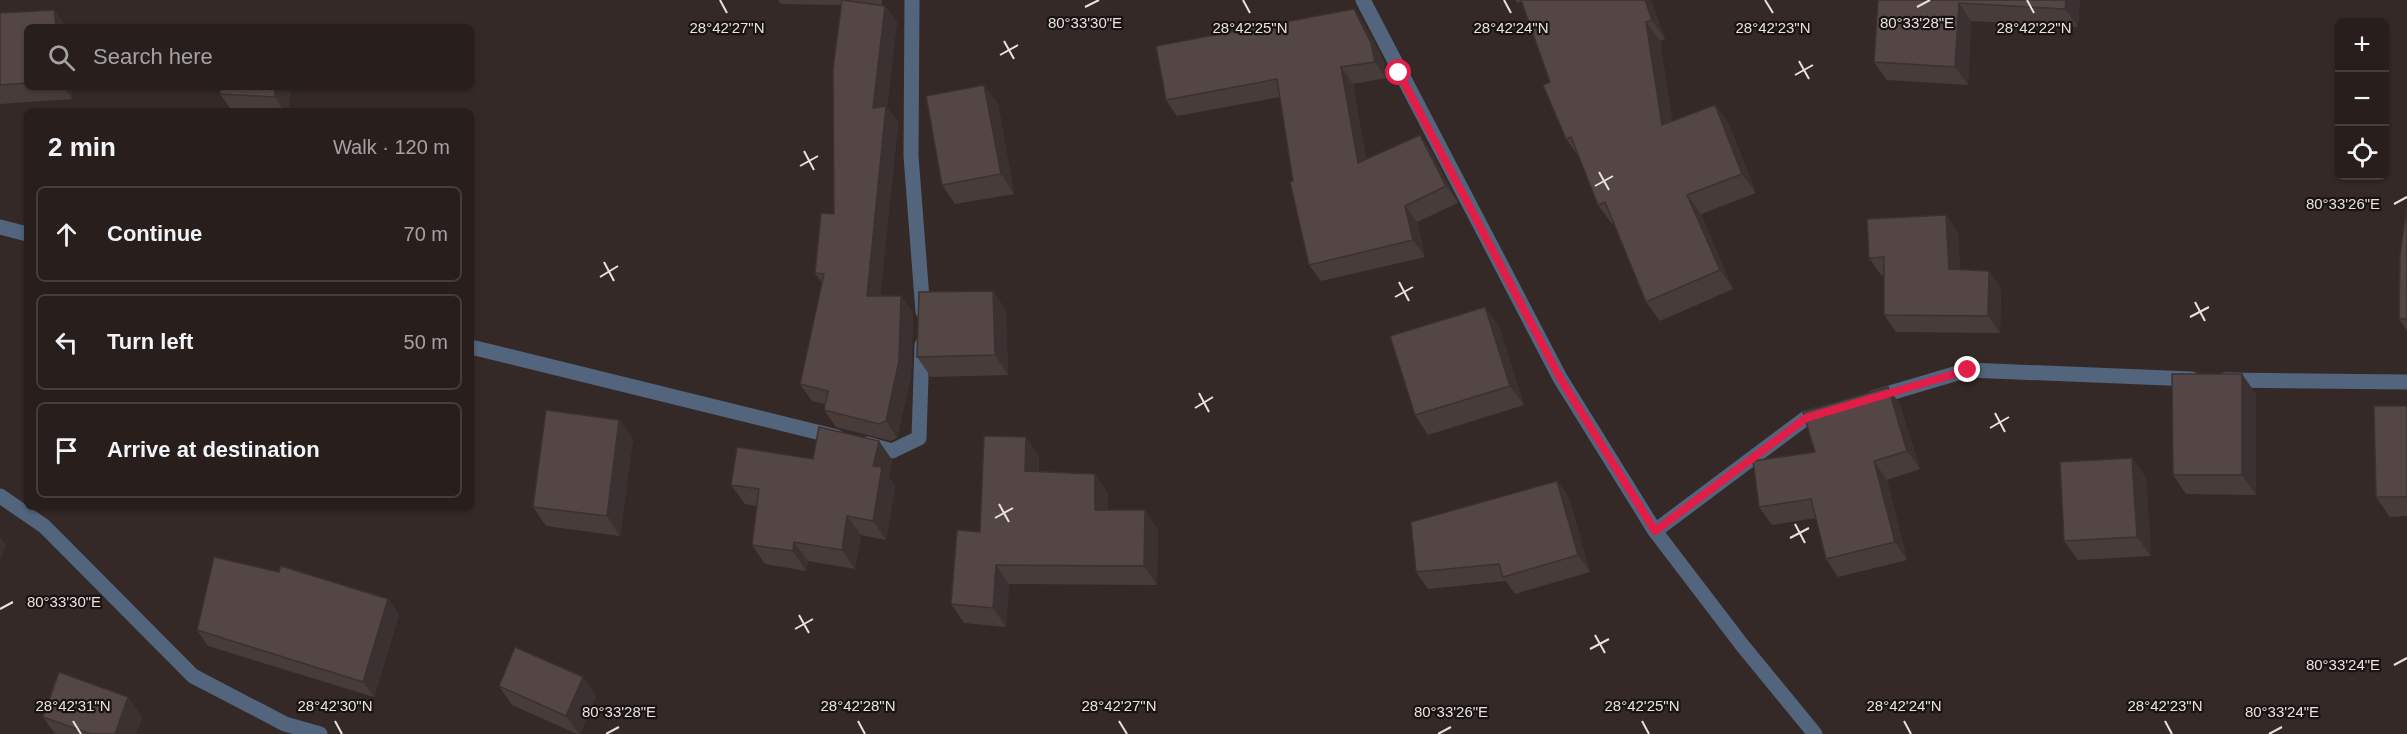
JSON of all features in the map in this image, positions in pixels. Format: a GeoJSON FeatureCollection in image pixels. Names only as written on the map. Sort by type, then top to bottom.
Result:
{"type":"FeatureCollection","features":[{"type":"Feature","properties":{"kind":"street"},"geometry":{"type":"LineString","coordinates":[[474,348],[892,451],[919,438],[923,318],[910,156],[912,0]]}},
{"type":"Feature","properties":{"kind":"street"},"geometry":{"type":"LineString","coordinates":[[1363,0],[1560,378],[1655,531],[1742,645],[1815,734]]}},
{"type":"Feature","properties":{"kind":"street"},"geometry":{"type":"LineString","coordinates":[[0,227],[24,233]]}},
{"type":"Feature","properties":{"kind":"street"},"geometry":{"type":"LineString","coordinates":[[1860,402],[1968,370],[2193,379],[2407,382]]}},
{"type":"Feature","properties":{"kind":"street"},"geometry":{"type":"LineString","coordinates":[[1655,531],[1806,418],[1838,408]]}},
{"type":"Feature","properties":{"kind":"street"},"geometry":{"type":"LineString","coordinates":[[0,496],[44,526],[193,676],[285,724],[320,734]]}},
{"type":"Feature","properties":{"kind":"building"},"geometry":{"type":"Polygon","coordinates":[[[842,0],[885,6],[873,108],[886,106],[867,296],[901,296],[899,361],[886,421],[879,424],[824,410],[828,391],[800,384],[824,274],[815,273],[821,213],[834,214],[833,69],[842,0]]]}},
{"type":"Feature","properties":{"kind":"building"},"geometry":{"type":"Polygon","coordinates":[[[1521,0],[1645,0],[1652,20],[1646,22],[1662,125],[1715,105],[1742,174],[1687,195],[1720,270],[1646,302],[1605,202],[1598,205],[1571,137],[1566,139],[1543,85],[1550,82],[1521,0]]]}},
{"type":"Feature","properties":{"kind":"building"},"geometry":{"type":"Polygon","coordinates":[[[1878,0],[2066,0],[2065,9],[1959,3],[1955,67],[1874,62],[1878,0]]]}},
{"type":"Feature","properties":{"kind":"building"},"geometry":{"type":"Polygon","coordinates":[[[1354,9],[1371,43],[1375,62],[1341,67],[1358,163],[1420,135],[1446,186],[1405,206],[1413,240],[1309,265],[1290,182],[1293,181],[1277,79],[1166,100],[1156,46],[1354,9]]]}},
{"type":"Feature","properties":{"kind":"building"},"geometry":{"type":"Polygon","coordinates":[[[54,10],[56,24],[24,24],[24,83],[0,85],[0,13],[54,10]]]}},
{"type":"Feature","properties":{"kind":"building"},"geometry":{"type":"Polygon","coordinates":[[[984,85],[1001,174],[942,185],[926,96],[984,85]]]}},
{"type":"Feature","properties":{"kind":"building"},"geometry":{"type":"Polygon","coordinates":[[[220,90],[275,90],[275,97],[220,94],[220,90]]]}},
{"type":"Feature","properties":{"kind":"building"},"geometry":{"type":"Polygon","coordinates":[[[2407,208],[2407,319],[2399,319],[2400,254],[2407,208]]]}},
{"type":"Feature","properties":{"kind":"building"},"geometry":{"type":"Polygon","coordinates":[[[1946,215],[1949,269],[1989,271],[1988,316],[1884,315],[1884,257],[1869,258],[1867,219],[1946,215]]]}},
{"type":"Feature","properties":{"kind":"building"},"geometry":{"type":"Polygon","coordinates":[[[993,291],[995,355],[917,357],[919,292],[993,291]]]}},
{"type":"Feature","properties":{"kind":"building"},"geometry":{"type":"Polygon","coordinates":[[[1485,307],[1510,386],[1415,415],[1390,336],[1485,307]]]}},
{"type":"Feature","properties":{"kind":"building"},"geometry":{"type":"Polygon","coordinates":[[[2172,374],[2242,374],[2242,475],[2173,475],[2172,374]]]}},
{"type":"Feature","properties":{"kind":"building"},"geometry":{"type":"Polygon","coordinates":[[[1888,387],[1907,451],[1874,461],[1895,542],[1826,559],[1811,499],[1759,507],[1753,461],[1815,452],[1803,412],[1888,387]]]}},
{"type":"Feature","properties":{"kind":"building"},"geometry":{"type":"Polygon","coordinates":[[[2374,406],[2407,406],[2407,497],[2376,497],[2374,406]]]}},
{"type":"Feature","properties":{"kind":"building"},"geometry":{"type":"Polygon","coordinates":[[[546,410],[619,420],[607,516],[533,507],[546,410]]]}},
{"type":"Feature","properties":{"kind":"building"},"geometry":{"type":"Polygon","coordinates":[[[819,427],[879,441],[873,466],[882,467],[873,521],[847,516],[842,550],[794,542],[793,551],[752,545],[759,489],[731,485],[737,447],[813,459],[819,427]]]}},
{"type":"Feature","properties":{"kind":"building"},"geometry":{"type":"Polygon","coordinates":[[[984,436],[1026,437],[1025,471],[1095,474],[1095,510],[1145,510],[1144,566],[996,565],[993,608],[951,604],[957,530],[980,532],[984,436]]]}},
{"type":"Feature","properties":{"kind":"building"},"geometry":{"type":"Polygon","coordinates":[[[2132,458],[2137,537],[2064,541],[2060,462],[2132,458]]]}},
{"type":"Feature","properties":{"kind":"building"},"geometry":{"type":"Polygon","coordinates":[[[1557,481],[1578,555],[1503,577],[1499,564],[1416,572],[1411,522],[1557,481]]]}},
{"type":"Feature","properties":{"kind":"building"},"geometry":{"type":"Polygon","coordinates":[[[214,557],[279,572],[281,566],[388,599],[363,682],[197,630],[214,557]]]}},
{"type":"Feature","properties":{"kind":"building"},"geometry":{"type":"Polygon","coordinates":[[[515,647],[583,677],[566,716],[499,686],[515,647]]]}},
{"type":"Feature","properties":{"kind":"building"},"geometry":{"type":"Polygon","coordinates":[[[59,672],[128,697],[115,734],[91,734],[43,717],[59,672]]]}},
{"type":"Feature","properties":{"kind":"route"},"geometry":{"type":"LineString","coordinates":[[1399,73],[1560,378],[1655,531],[1806,418],[1968,370]]}}]}
